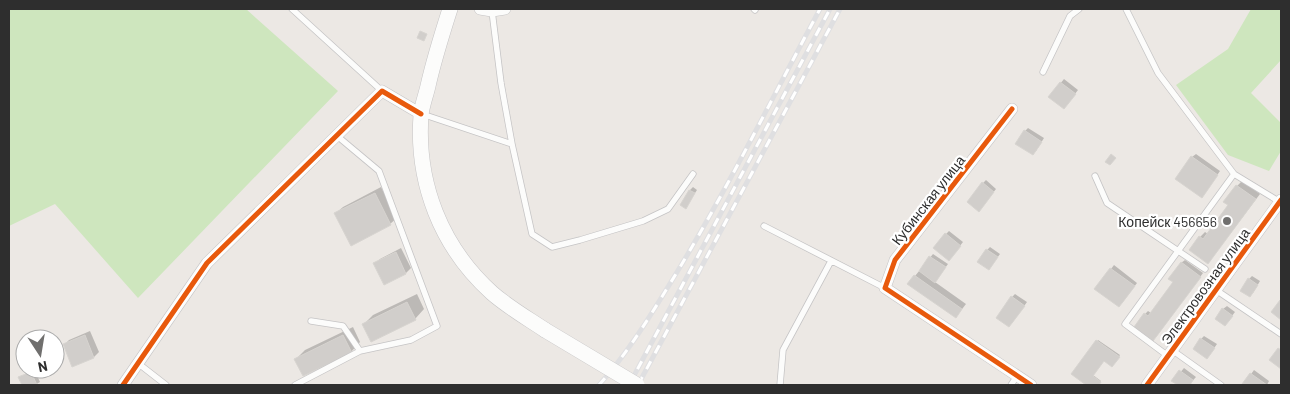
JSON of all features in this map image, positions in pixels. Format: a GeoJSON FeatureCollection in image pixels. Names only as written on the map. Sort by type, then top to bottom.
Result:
{"type":"FeatureCollection","features":[{"type":"Feature","properties":{"kind":"main road"},"geometry":{"type":"LineString","coordinates":[[450,9],[435,55],[422,114],[423,167],[436,217],[450,243],[468,267],[492,292],[516,312],[637,385]]}},
{"type":"Feature","properties":{"kind":"street"},"geometry":{"type":"LineString","coordinates":[[486,10],[505,9]]}},
{"type":"Feature","properties":{"kind":"street"},"geometry":{"type":"LineString","coordinates":[[123,385],[207,263],[382,91],[422,114]]}},
{"type":"Feature","properties":{"kind":"street","name":"Кубинская улица"},"geometry":{"type":"LineString","coordinates":[[885,288],[895,260],[1012,109]]}},
{"type":"Feature","properties":{"kind":"street","name":"Электровозная улица"},"geometry":{"type":"LineString","coordinates":[[1147,385],[1281,202]]}},
{"type":"Feature","properties":{"kind":"street"},"geometry":{"type":"LineString","coordinates":[[885,288],[1014,380],[1031,385]]}},
{"type":"Feature","properties":{"kind":"lane"},"geometry":{"type":"LineString","coordinates":[[292,9],[382,91]]}},
{"type":"Feature","properties":{"kind":"lane"},"geometry":{"type":"LineString","coordinates":[[1042,72],[1070,16],[1079,9]]}},
{"type":"Feature","properties":{"kind":"lane"},"geometry":{"type":"LineString","coordinates":[[1126,9],[1158,73],[1234,174],[1281,202]]}},
{"type":"Feature","properties":{"kind":"lane"},"geometry":{"type":"LineString","coordinates":[[486,10],[532,234],[552,247],[643,221],[668,209],[693,174]]}},
{"type":"Feature","properties":{"kind":"lane"},"geometry":{"type":"LineString","coordinates":[[422,114],[512,144]]}},
{"type":"Feature","properties":{"kind":"lane"},"geometry":{"type":"LineString","coordinates":[[295,385],[360,350],[411,340],[437,326],[379,171],[336,135]]}},
{"type":"Feature","properties":{"kind":"lane"},"geometry":{"type":"LineString","coordinates":[[1221,385],[1125,324],[1234,174]]}},
{"type":"Feature","properties":{"kind":"lane"},"geometry":{"type":"LineString","coordinates":[[1095,176],[1107,202],[1205,269]]}},
{"type":"Feature","properties":{"kind":"lane"},"geometry":{"type":"LineString","coordinates":[[764,226],[885,288]]}},
{"type":"Feature","properties":{"kind":"lane"},"geometry":{"type":"LineString","coordinates":[[780,385],[783,350],[831,260]]}},
{"type":"Feature","properties":{"kind":"lane"},"geometry":{"type":"LineString","coordinates":[[1216,290],[1281,334]]}},
{"type":"Feature","properties":{"kind":"lane"},"geometry":{"type":"LineString","coordinates":[[311,321],[343,326],[360,350]]}},
{"type":"Feature","properties":{"kind":"lane"},"geometry":{"type":"LineString","coordinates":[[139,364],[166,385]]}},
{"type":"Feature","properties":{"kind":"green space"},"geometry":{"type":"Polygon","coordinates":[[[9,9],[246,9],[338,91],[138,298],[55,204],[9,226],[9,9]]]}},
{"type":"Feature","properties":{"kind":"green space"},"geometry":{"type":"Polygon","coordinates":[[[1251,9],[1281,9],[1281,60],[1251,93],[1281,123],[1281,151],[1269,171],[1228,155],[1176,85],[1228,49],[1251,9]]]}},
{"type":"Feature","properties":{"kind":"building"},"geometry":{"type":"Polygon","coordinates":[[[420,31],[427,34],[424,41],[417,38],[420,31]]]}},
{"type":"Feature","properties":{"kind":"building"},"geometry":{"type":"Polygon","coordinates":[[[1060,82],[1076,94],[1064,109],[1048,97],[1060,82]]]}},
{"type":"Feature","properties":{"kind":"building"},"geometry":{"type":"Polygon","coordinates":[[[1024,130],[1042,142],[1033,155],[1015,144],[1024,130]]]}},
{"type":"Feature","properties":{"kind":"building"},"geometry":{"type":"Polygon","coordinates":[[[1111,154],[1116,158],[1110,165],[1105,162],[1111,154]]]}},
{"type":"Feature","properties":{"kind":"building"},"geometry":{"type":"Polygon","coordinates":[[[1191,156],[1218,175],[1202,198],[1175,179],[1191,156]]]}},
{"type":"Feature","properties":{"kind":"building"},"geometry":{"type":"Polygon","coordinates":[[[982,182],[994,192],[979,212],[967,202],[982,182]]]}},
{"type":"Feature","properties":{"kind":"building"},"geometry":{"type":"Polygon","coordinates":[[[1236,185],[1256,199],[1208,264],[1189,250],[1199,236],[1203,239],[1228,205],[1223,202],[1236,185]]]}},
{"type":"Feature","properties":{"kind":"building"},"geometry":{"type":"Polygon","coordinates":[[[689,190],[695,193],[686,209],[680,205],[689,190]]]}},
{"type":"Feature","properties":{"kind":"building"},"geometry":{"type":"Polygon","coordinates":[[[375,193],[391,225],[351,246],[334,213],[375,193]]]}},
{"type":"Feature","properties":{"kind":"building"},"geometry":{"type":"Polygon","coordinates":[[[945,233],[961,246],[949,261],[933,248],[945,233]]]}},
{"type":"Feature","properties":{"kind":"building"},"geometry":{"type":"Polygon","coordinates":[[[986,249],[998,257],[989,270],[977,262],[986,249]]]}},
{"type":"Feature","properties":{"kind":"building"},"geometry":{"type":"Polygon","coordinates":[[[396,252],[406,274],[384,285],[373,263],[396,252]]]}},
{"type":"Feature","properties":{"kind":"building"},"geometry":{"type":"Polygon","coordinates":[[[929,256],[946,267],[935,283],[919,271],[929,256]]]}},
{"type":"Feature","properties":{"kind":"building"},"geometry":{"type":"Polygon","coordinates":[[[1181,262],[1201,277],[1153,341],[1134,327],[1144,313],[1148,316],[1173,282],[1168,279],[1181,262]]]}},
{"type":"Feature","properties":{"kind":"building"},"geometry":{"type":"Polygon","coordinates":[[[1110,268],[1135,286],[1119,307],[1094,289],[1110,268]]]}},
{"type":"Feature","properties":{"kind":"building"},"geometry":{"type":"Polygon","coordinates":[[[914,275],[962,309],[956,318],[907,284],[914,275]]]}},
{"type":"Feature","properties":{"kind":"building"},"geometry":{"type":"Polygon","coordinates":[[[1248,278],[1258,285],[1250,297],[1240,291],[1248,278]]]}},
{"type":"Feature","properties":{"kind":"building"},"geometry":{"type":"Polygon","coordinates":[[[1011,296],[1025,306],[1009,327],[996,318],[1011,296]]]}},
{"type":"Feature","properties":{"kind":"building"},"geometry":{"type":"Polygon","coordinates":[[[1281,301],[1281,320],[1271,312],[1281,301]]]}},
{"type":"Feature","properties":{"kind":"building"},"geometry":{"type":"Polygon","coordinates":[[[407,302],[416,320],[371,342],[362,324],[407,302]]]}},
{"type":"Feature","properties":{"kind":"building"},"geometry":{"type":"Polygon","coordinates":[[[1222,308],[1233,316],[1225,326],[1215,319],[1222,308]]]}},
{"type":"Feature","properties":{"kind":"building"},"geometry":{"type":"Polygon","coordinates":[[[85,335],[94,358],[72,367],[65,349],[65,343],[85,335]]]}},
{"type":"Feature","properties":{"kind":"building"},"geometry":{"type":"Polygon","coordinates":[[[343,335],[352,353],[303,376],[294,359],[343,335]]]}},
{"type":"Feature","properties":{"kind":"building"},"geometry":{"type":"Polygon","coordinates":[[[1200,338],[1215,348],[1207,359],[1193,349],[1200,338]]]}},
{"type":"Feature","properties":{"kind":"building"},"geometry":{"type":"Polygon","coordinates":[[[1096,340],[1120,357],[1112,367],[1104,361],[1093,376],[1101,382],[1099,385],[1086,385],[1071,374],[1096,340]]]}},
{"type":"Feature","properties":{"kind":"building"},"geometry":{"type":"Polygon","coordinates":[[[1278,348],[1281,350],[1281,369],[1269,360],[1278,348]]]}},
{"type":"Feature","properties":{"kind":"building"},"geometry":{"type":"Polygon","coordinates":[[[1179,370],[1193,380],[1190,385],[1178,385],[1171,381],[1179,370]]]}},
{"type":"Feature","properties":{"kind":"building"},"geometry":{"type":"Polygon","coordinates":[[[1250,373],[1267,385],[1242,384],[1250,373]]]}},
{"type":"Feature","properties":{"kind":"building"},"geometry":{"type":"Polygon","coordinates":[[[19,379],[34,379],[37,385],[22,385],[19,379]]]}},
{"type":"Feature","properties":{"kind":"railway"},"geometry":{"type":"LineString","coordinates":[[599,385],[637,335],[691,249],[820,9]]}},
{"type":"Feature","properties":{"kind":"railway"},"geometry":{"type":"LineString","coordinates":[[629,385],[830,9]]}},
{"type":"Feature","properties":{"kind":"railway"},"geometry":{"type":"LineString","coordinates":[[638,385],[840,9]]}},
{"type":"Feature","properties":{"kind":"cycle path"},"geometry":{"type":"LineString","coordinates":[[123,385],[207,263],[382,91],[421,114]]}},
{"type":"Feature","properties":{"kind":"cycle path"},"geometry":{"type":"LineString","coordinates":[[1012,109],[895,260],[885,288],[1031,385]]}},
{"type":"Feature","properties":{"kind":"cycle path"},"geometry":{"type":"LineString","coordinates":[[1147,385],[1281,200]]}},
{"type":"Feature","properties":{"kind":"place","name":"Копейск 456656"},"geometry":{"type":"Point","coordinates":[1227,221]}}]}
